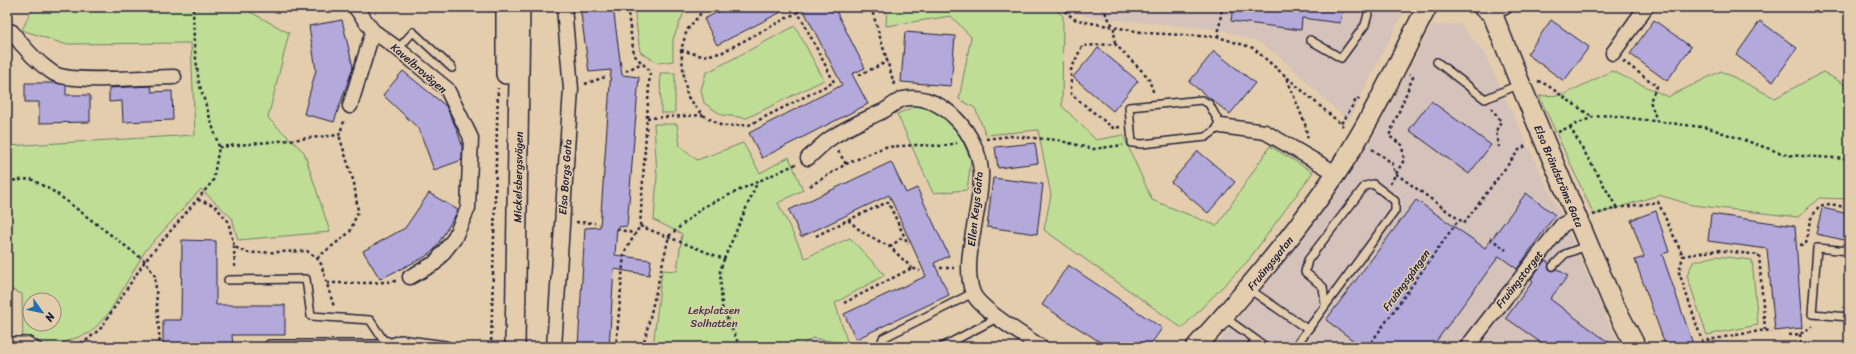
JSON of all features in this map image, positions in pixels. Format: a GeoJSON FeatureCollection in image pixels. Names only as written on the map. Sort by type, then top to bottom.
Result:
{"type":"FeatureCollection","features":[{"type":"Feature","properties":{"kind":"street","name":"Kavelbrovägen"},"geometry":{"type":"LineString","coordinates":[[355,7],[373,31],[398,49],[447,89],[471,138],[468,208],[454,239],[435,262],[410,277]]}},
{"type":"Feature","properties":{"kind":"street","name":"Mickelsbergsvägen"},"geometry":{"type":"LineString","coordinates":[[503,347],[506,7]]}},
{"type":"Feature","properties":{"kind":"street","name":"Mickelsbergsvägen"},"geometry":{"type":"LineString","coordinates":[[515,347],[520,7]]}},
{"type":"Feature","properties":{"kind":"street","name":"Elsa Borgs Gata"},"geometry":{"type":"LineString","coordinates":[[554,347],[571,88],[564,7]]}},
{"type":"Feature","properties":{"kind":"street","name":"Fruängsgatan"},"geometry":{"type":"LineString","coordinates":[[1196,347],[1249,289],[1298,227],[1336,173],[1427,7]]}},
{"type":"Feature","properties":{"kind":"street"},"geometry":{"type":"LineString","coordinates":[[1613,53],[1646,7]]}},
{"type":"Feature","properties":{"kind":"street","name":"Elsa Brändströms Gata"},"geometry":{"type":"LineString","coordinates":[[1493,9],[1517,77],[1614,302],[1636,347]]}},
{"type":"Feature","properties":{"kind":"street"},"geometry":{"type":"LineString","coordinates":[[350,106],[373,31]]}},
{"type":"Feature","properties":{"kind":"street"},"geometry":{"type":"LineString","coordinates":[[7,34],[12,32],[22,46],[54,74],[71,78],[174,78]]}},
{"type":"Feature","properties":{"kind":"street","name":"Ellen Keys Gata"},"geometry":{"type":"LineString","coordinates":[[808,158],[831,138],[902,100],[920,99],[937,105],[957,119],[971,140],[977,155],[981,173],[969,269],[973,293]]}},
{"type":"Feature","properties":{"kind":"street"},"geometry":{"type":"LineString","coordinates":[[1221,126],[1265,132],[1336,173]]}},
{"type":"Feature","properties":{"kind":"street","name":"Fruängstorget"},"geometry":{"type":"LineString","coordinates":[[1467,347],[1562,225],[1579,221]]}},
{"type":"Feature","properties":{"kind":"street"},"geometry":{"type":"LineString","coordinates":[[973,293],[997,318],[1041,347]]}},
{"type":"Feature","properties":{"kind":"lane"},"geometry":{"type":"LineString","coordinates":[[1310,40],[1341,58],[1366,25],[1370,7]]}},
{"type":"Feature","properties":{"kind":"lane"},"geometry":{"type":"LineString","coordinates":[[398,49],[413,32],[452,68]]}},
{"type":"Feature","properties":{"kind":"lane"},"geometry":{"type":"LineString","coordinates":[[1437,62],[1484,99],[1517,77]]}},
{"type":"Feature","properties":{"kind":"lane"},"geometry":{"type":"LineString","coordinates":[[1202,100],[1209,104],[1221,126],[1206,137],[1142,144],[1132,143],[1129,107],[1158,104],[1202,100]]}},
{"type":"Feature","properties":{"kind":"lane"},"geometry":{"type":"LineString","coordinates":[[1295,347],[1325,304],[1395,211],[1395,201],[1373,184],[1365,186],[1308,260],[1305,272],[1323,287],[1325,304]]}},
{"type":"Feature","properties":{"kind":"lane"},"geometry":{"type":"LineString","coordinates":[[1553,266],[1565,254],[1589,245]]}},
{"type":"Feature","properties":{"kind":"lane"},"geometry":{"type":"LineString","coordinates":[[1849,251],[1817,248],[1812,314],[1849,317]]}},
{"type":"Feature","properties":{"kind":"lane"},"geometry":{"type":"LineString","coordinates":[[228,280],[306,279],[311,316],[370,320],[386,346]]}},
{"type":"Feature","properties":{"kind":"lane"},"geometry":{"type":"LineString","coordinates":[[1249,289],[1307,329]]}},
{"type":"Feature","properties":{"kind":"lane"},"geometry":{"type":"LineString","coordinates":[[880,347],[883,338],[973,293]]}},
{"type":"Feature","properties":{"kind":"lane"},"geometry":{"type":"LineString","coordinates":[[1224,316],[1266,347]]}},
{"type":"Feature","properties":{"kind":"lane"},"geometry":{"type":"LineString","coordinates":[[942,347],[997,318]]}},
{"type":"Feature","properties":{"kind":"lane"},"geometry":{"type":"LineString","coordinates":[[269,344],[386,346],[400,339],[446,345],[447,347]]}},
{"type":"Feature","properties":{"kind":"lane"},"geometry":{"type":"LineString","coordinates":[[1250,347],[1256,340]]}},
{"type":"Feature","properties":{"kind":"lane"},"geometry":{"type":"LineString","coordinates":[[7,341],[29,341],[38,347]]}},
{"type":"Feature","properties":{"kind":"path"},"geometry":{"type":"LineString","coordinates":[[69,347],[87,340],[101,328],[145,262],[213,181],[219,147],[198,83],[194,43],[193,7]]}},
{"type":"Feature","properties":{"kind":"path"},"geometry":{"type":"LineString","coordinates":[[616,347],[624,253],[640,226],[650,71],[634,55],[627,7]]}},
{"type":"Feature","properties":{"kind":"path"},"geometry":{"type":"LineString","coordinates":[[681,50],[702,56],[721,53],[798,12],[834,82],[749,125],[722,126],[703,115],[687,96],[681,50],[687,30],[706,7]]}},
{"type":"Feature","properties":{"kind":"path"},"geometry":{"type":"LineString","coordinates":[[871,7],[887,62],[902,100]]}},
{"type":"Feature","properties":{"kind":"path"},"geometry":{"type":"LineString","coordinates":[[1060,7],[1074,19],[1114,28],[1218,37],[1253,48],[1343,126]]}},
{"type":"Feature","properties":{"kind":"path"},"geometry":{"type":"LineString","coordinates":[[1102,7],[1114,28],[1114,44],[1148,77],[1158,104]]}},
{"type":"Feature","properties":{"kind":"path"},"geometry":{"type":"LineString","coordinates":[[1218,37],[1222,7]]}},
{"type":"Feature","properties":{"kind":"path"},"geometry":{"type":"LineString","coordinates":[[1114,44],[1082,46],[1071,70],[1071,94],[1113,128],[1130,125]]}},
{"type":"Feature","properties":{"kind":"path"},"geometry":{"type":"LineString","coordinates":[[1613,53],[1657,86],[1650,101],[1657,121]]}},
{"type":"Feature","properties":{"kind":"path"},"geometry":{"type":"LineString","coordinates":[[859,75],[887,62]]}},
{"type":"Feature","properties":{"kind":"path"},"geometry":{"type":"LineString","coordinates":[[626,71],[642,63]]}},
{"type":"Feature","properties":{"kind":"path"},"geometry":{"type":"LineString","coordinates":[[1395,173],[1404,160],[1402,145],[1389,136],[1413,77],[1396,66]]}},
{"type":"Feature","properties":{"kind":"path"},"geometry":{"type":"LineString","coordinates":[[571,88],[606,77]]}},
{"type":"Feature","properties":{"kind":"path"},"geometry":{"type":"LineString","coordinates":[[1517,77],[1548,85],[1593,117]]}},
{"type":"Feature","properties":{"kind":"path"},"geometry":{"type":"LineString","coordinates":[[1287,78],[1305,124],[1312,159]]}},
{"type":"Feature","properties":{"kind":"path"},"geometry":{"type":"LineString","coordinates":[[492,347],[498,86]]}},
{"type":"Feature","properties":{"kind":"path"},"geometry":{"type":"LineString","coordinates":[[1484,99],[1501,121],[1496,131],[1500,147]]}},
{"type":"Feature","properties":{"kind":"path"},"geometry":{"type":"LineString","coordinates":[[317,258],[350,232],[358,211],[354,182],[339,135],[350,106]]}},
{"type":"Feature","properties":{"kind":"path"},"geometry":{"type":"LineString","coordinates":[[647,118],[703,115]]}},
{"type":"Feature","properties":{"kind":"path"},"geometry":{"type":"LineString","coordinates":[[1558,132],[1593,117],[1607,115],[1709,128],[1787,155],[1849,159]]}},
{"type":"Feature","properties":{"kind":"path"},"geometry":{"type":"LineString","coordinates":[[1570,127],[1617,208]]}},
{"type":"Feature","properties":{"kind":"path"},"geometry":{"type":"LineString","coordinates":[[219,147],[339,135]]}},
{"type":"Feature","properties":{"kind":"path"},"geometry":{"type":"LineString","coordinates":[[810,186],[846,164],[885,147],[916,145],[942,146],[971,140],[1010,136],[1056,140],[1093,149],[1132,143]]}},
{"type":"Feature","properties":{"kind":"path"},"geometry":{"type":"LineString","coordinates":[[1370,147],[1392,163],[1395,168],[1395,173],[1464,223],[1519,150],[1527,146]]}},
{"type":"Feature","properties":{"kind":"path"},"geometry":{"type":"LineString","coordinates":[[643,347],[669,236],[703,207],[808,158]]}},
{"type":"Feature","properties":{"kind":"path"},"geometry":{"type":"LineString","coordinates":[[7,181],[31,179],[56,193],[145,262],[156,276],[160,347]]}},
{"type":"Feature","properties":{"kind":"path"},"geometry":{"type":"LineString","coordinates":[[740,347],[722,307],[720,271],[758,182]]}},
{"type":"Feature","properties":{"kind":"path"},"geometry":{"type":"LineString","coordinates":[[198,200],[214,205],[228,221],[234,246],[236,280]]}},
{"type":"Feature","properties":{"kind":"path"},"geometry":{"type":"LineString","coordinates":[[816,236],[888,202],[908,244]]}},
{"type":"Feature","properties":{"kind":"path"},"geometry":{"type":"LineString","coordinates":[[1579,221],[1594,214],[1617,208],[1658,202],[1682,256],[1679,272],[1702,341]]}},
{"type":"Feature","properties":{"kind":"path"},"geometry":{"type":"LineString","coordinates":[[1806,244],[1810,220],[1818,206],[1830,204],[1849,208]]}},
{"type":"Feature","properties":{"kind":"path"},"geometry":{"type":"LineString","coordinates":[[848,220],[862,232],[890,247],[912,268],[920,271]]}},
{"type":"Feature","properties":{"kind":"path","name":"Fruängsgången"},"geometry":{"type":"LineString","coordinates":[[1368,347],[1457,222]]}},
{"type":"Feature","properties":{"kind":"path"},"geometry":{"type":"LineString","coordinates":[[640,226],[669,236],[724,259]]}},
{"type":"Feature","properties":{"kind":"path"},"geometry":{"type":"LineString","coordinates":[[617,229],[636,234]]}},
{"type":"Feature","properties":{"kind":"path"},"geometry":{"type":"LineString","coordinates":[[890,247],[904,236]]}},
{"type":"Feature","properties":{"kind":"path"},"geometry":{"type":"LineString","coordinates":[[1490,238],[1506,250]]}},
{"type":"Feature","properties":{"kind":"path"},"geometry":{"type":"LineString","coordinates":[[1800,245],[1806,244],[1817,248]]}},
{"type":"Feature","properties":{"kind":"path"},"geometry":{"type":"LineString","coordinates":[[234,246],[249,253],[308,252],[317,258],[321,264],[338,318]]}},
{"type":"Feature","properties":{"kind":"path"},"geometry":{"type":"LineString","coordinates":[[1682,256],[1717,250],[1759,255],[1764,254]]}},
{"type":"Feature","properties":{"kind":"path"},"geometry":{"type":"LineString","coordinates":[[1759,255],[1765,330]]}},
{"type":"Feature","properties":{"kind":"path"},"geometry":{"type":"LineString","coordinates":[[844,303],[912,268]]}},
{"type":"Feature","properties":{"kind":"path"},"geometry":{"type":"LineString","coordinates":[[327,283],[392,282],[410,277]]}},
{"type":"Feature","properties":{"kind":"path"},"geometry":{"type":"LineString","coordinates":[[1789,335],[1800,334],[1814,325],[1812,314]]}},
{"type":"Feature","properties":{"kind":"path"},"geometry":{"type":"LineString","coordinates":[[1698,345],[1702,341],[1765,330],[1772,332]]}},
{"type":"Feature","properties":{"kind":"path"},"geometry":{"type":"LineString","coordinates":[[1800,334],[1801,347]]}},
{"type":"Feature","properties":{"kind":"shaded area"},"geometry":{"type":"Polygon","coordinates":[[[1066,7],[1406,7],[1348,121],[1279,56],[1258,42],[1223,30],[1087,17],[1066,7]]]}},
{"type":"Feature","properties":{"kind":"shaded area"},"geometry":{"type":"Polygon","coordinates":[[[1460,24],[1484,53],[1558,209],[1619,347],[1215,347],[1306,230],[1374,135],[1432,26],[1460,24]]]}},
{"type":"Feature","properties":{"kind":"shaded area"},"geometry":{"type":"Polygon","coordinates":[[[812,338],[860,346],[861,347],[800,347],[812,338]]]}},
{"type":"Feature","properties":{"kind":"green space"},"geometry":{"type":"Polygon","coordinates":[[[41,7],[241,7],[289,33],[268,118],[304,152],[330,232],[238,240],[232,218],[201,189],[145,251],[109,313],[90,333],[64,342],[58,347],[23,347],[23,332],[62,332],[62,292],[22,292],[22,294],[7,288],[7,146],[195,135],[191,43],[64,44],[22,30],[30,13],[41,7]]]}},
{"type":"Feature","properties":{"kind":"green space"},"geometry":{"type":"Polygon","coordinates":[[[634,7],[686,7],[673,39],[673,61],[658,63],[640,52],[634,7]]]}},
{"type":"Feature","properties":{"kind":"green space"},"geometry":{"type":"Polygon","coordinates":[[[887,7],[1053,7],[1063,16],[1062,106],[1096,140],[1123,135],[1152,200],[1217,226],[1270,146],[1313,172],[1247,262],[1182,328],[1044,230],[1051,195],[1038,130],[986,135],[975,108],[959,99],[971,37],[951,16],[886,26],[887,7]]]}},
{"type":"Feature","properties":{"kind":"green space"},"geometry":{"type":"Polygon","coordinates":[[[795,26],[824,80],[747,118],[722,115],[704,103],[701,90],[706,73],[795,26]]]}},
{"type":"Feature","properties":{"kind":"green space"},"geometry":{"type":"Polygon","coordinates":[[[1612,71],[1668,97],[1721,71],[1775,98],[1823,72],[1849,87],[1849,199],[1819,198],[1798,217],[1692,205],[1659,195],[1594,215],[1539,96],[1563,95],[1612,71]]]}},
{"type":"Feature","properties":{"kind":"green space"},"geometry":{"type":"Polygon","coordinates":[[[660,73],[675,73],[675,113],[661,113],[660,73]]]}},
{"type":"Feature","properties":{"kind":"green space"},"geometry":{"type":"Polygon","coordinates":[[[916,106],[929,109],[948,121],[960,135],[971,160],[967,190],[933,193],[897,114],[916,106]]]}},
{"type":"Feature","properties":{"kind":"green space","name":"Lekplatsen Solhatten"},"geometry":{"type":"Polygon","coordinates":[[[654,124],[677,124],[680,146],[697,160],[743,143],[760,173],[789,157],[803,190],[778,203],[805,258],[850,238],[885,275],[835,303],[848,344],[812,338],[800,347],[653,347],[662,270],[677,271],[682,234],[654,220],[657,176],[654,124]]]}},
{"type":"Feature","properties":{"kind":"green space"},"geometry":{"type":"Polygon","coordinates":[[[1716,256],[1752,260],[1758,325],[1707,335],[1687,276],[1693,262],[1716,256]]]}},
{"type":"Feature","properties":{"kind":"building"},"geometry":{"type":"Polygon","coordinates":[[[580,7],[613,7],[622,75],[639,77],[627,226],[617,227],[615,255],[651,260],[649,275],[614,269],[609,347],[578,347],[585,228],[600,227],[611,70],[589,72],[580,7]]]}},
{"type":"Feature","properties":{"kind":"building"},"geometry":{"type":"Polygon","coordinates":[[[728,7],[791,7],[717,45],[704,19],[728,7]]]}},
{"type":"Feature","properties":{"kind":"building"},"geometry":{"type":"Polygon","coordinates":[[[802,7],[834,7],[865,68],[852,74],[868,104],[762,158],[749,133],[842,85],[802,7]]]}},
{"type":"Feature","properties":{"kind":"building"},"geometry":{"type":"Polygon","coordinates":[[[1233,7],[1343,7],[1340,23],[1302,18],[1301,30],[1231,21],[1233,7]]]}},
{"type":"Feature","properties":{"kind":"building"},"geometry":{"type":"Polygon","coordinates":[[[342,20],[353,67],[334,122],[304,114],[316,70],[309,26],[342,20]]]}},
{"type":"Feature","properties":{"kind":"building"},"geometry":{"type":"Polygon","coordinates":[[[1551,20],[1589,47],[1564,81],[1527,54],[1551,20]]]}},
{"type":"Feature","properties":{"kind":"building"},"geometry":{"type":"Polygon","coordinates":[[[1654,20],[1691,47],[1667,81],[1630,54],[1654,20]]]}},
{"type":"Feature","properties":{"kind":"building"},"geometry":{"type":"Polygon","coordinates":[[[1760,21],[1797,48],[1773,82],[1736,55],[1760,21]]]}},
{"type":"Feature","properties":{"kind":"building"},"geometry":{"type":"Polygon","coordinates":[[[905,32],[955,36],[951,86],[901,82],[905,32]]]}},
{"type":"Feature","properties":{"kind":"building"},"geometry":{"type":"Polygon","coordinates":[[[1098,48],[1138,81],[1113,111],[1073,77],[1098,48]]]}},
{"type":"Feature","properties":{"kind":"building"},"geometry":{"type":"Polygon","coordinates":[[[1214,51],[1255,83],[1230,114],[1189,82],[1214,51]]]}},
{"type":"Feature","properties":{"kind":"building"},"geometry":{"type":"Polygon","coordinates":[[[403,71],[446,106],[462,145],[462,160],[434,170],[419,129],[383,95],[403,71]]]}},
{"type":"Feature","properties":{"kind":"building"},"geometry":{"type":"Polygon","coordinates":[[[25,83],[55,83],[66,85],[66,95],[90,95],[90,122],[39,123],[39,102],[25,102],[25,83]]]}},
{"type":"Feature","properties":{"kind":"building"},"geometry":{"type":"Polygon","coordinates":[[[151,86],[152,92],[172,91],[173,120],[123,122],[122,101],[109,102],[109,88],[151,86]]]}},
{"type":"Feature","properties":{"kind":"building"},"geometry":{"type":"Polygon","coordinates":[[[1431,101],[1491,145],[1469,174],[1409,130],[1431,101]]]}},
{"type":"Feature","properties":{"kind":"building"},"geometry":{"type":"Polygon","coordinates":[[[1035,143],[1038,163],[998,168],[995,147],[1035,143]]]}},
{"type":"Feature","properties":{"kind":"building"},"geometry":{"type":"Polygon","coordinates":[[[1198,151],[1235,182],[1208,213],[1171,182],[1198,151]]]}},
{"type":"Feature","properties":{"kind":"building"},"geometry":{"type":"Polygon","coordinates":[[[891,162],[906,193],[917,188],[949,256],[934,263],[949,295],[856,339],[844,314],[926,276],[889,195],[801,237],[789,210],[891,162]]]}},
{"type":"Feature","properties":{"kind":"building"},"geometry":{"type":"Polygon","coordinates":[[[993,178],[1043,184],[1037,234],[987,227],[993,178]]]}},
{"type":"Feature","properties":{"kind":"building"},"geometry":{"type":"Polygon","coordinates":[[[429,193],[458,210],[456,214],[435,249],[425,257],[380,279],[363,251],[405,228],[429,193]]]}},
{"type":"Feature","properties":{"kind":"building"},"geometry":{"type":"Polygon","coordinates":[[[1526,193],[1555,215],[1517,269],[1499,256],[1432,347],[1362,347],[1326,320],[1416,200],[1485,248],[1526,193]]]}},
{"type":"Feature","properties":{"kind":"building"},"geometry":{"type":"Polygon","coordinates":[[[1822,208],[1849,214],[1849,241],[1816,234],[1822,208]]]}},
{"type":"Feature","properties":{"kind":"building"},"geometry":{"type":"Polygon","coordinates":[[[1656,211],[1669,252],[1662,254],[1694,347],[1666,347],[1635,260],[1644,257],[1631,220],[1656,211]]]}},
{"type":"Feature","properties":{"kind":"building"},"geometry":{"type":"Polygon","coordinates":[[[1711,214],[1795,226],[1802,328],[1775,331],[1767,249],[1708,241],[1711,214]]]}},
{"type":"Feature","properties":{"kind":"building"},"geometry":{"type":"Polygon","coordinates":[[[182,240],[216,241],[216,305],[285,305],[285,335],[232,335],[233,347],[163,347],[163,320],[181,320],[182,240]]]}},
{"type":"Feature","properties":{"kind":"building"},"geometry":{"type":"Polygon","coordinates":[[[1545,260],[1549,263],[1548,267],[1550,270],[1554,271],[1557,269],[1568,276],[1550,299],[1615,347],[1547,347],[1506,318],[1533,281],[1531,279],[1545,260]]]}},
{"type":"Feature","properties":{"kind":"building"},"geometry":{"type":"Polygon","coordinates":[[[1068,265],[1162,328],[1149,347],[1108,347],[1042,305],[1068,265]]]}}]}
